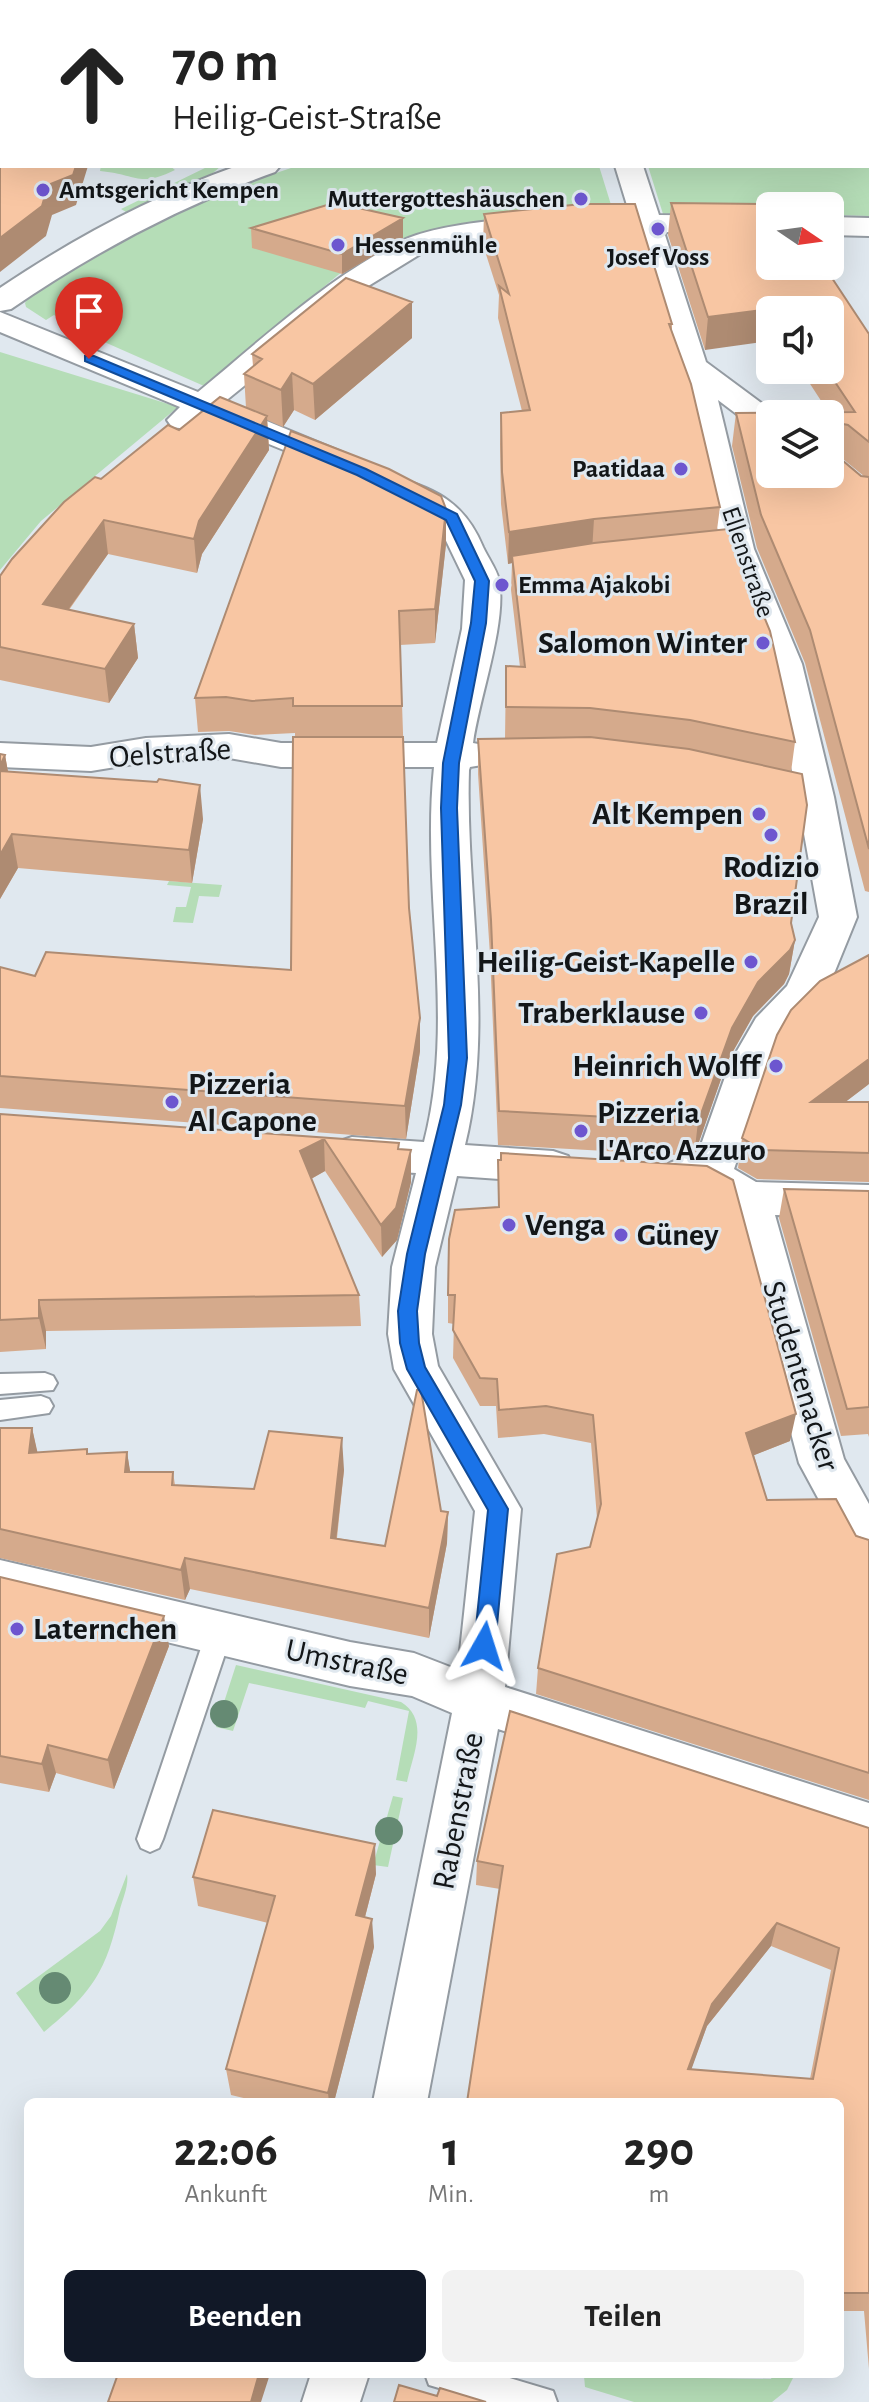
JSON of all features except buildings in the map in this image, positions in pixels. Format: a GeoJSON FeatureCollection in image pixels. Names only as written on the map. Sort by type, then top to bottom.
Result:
{"type":"FeatureCollection","features":[{"type":"Feature","properties":{"kind":"main road"},"geometry":{"type":"LineString","coordinates":[[0,302],[103,236],[183,197],[258,168]]}},
{"type":"Feature","properties":{"kind":"street","name":"Ellenstraße"},"geometry":{"type":"LineString","coordinates":[[630,168],[714,444],[723,550],[785,664],[816,797],[853,918]]}},
{"type":"Feature","properties":{"kind":"street"},"geometry":{"type":"LineString","coordinates":[[165,435],[306,318],[355,282],[412,247],[458,235],[580,223],[756,225]]}},
{"type":"Feature","properties":{"kind":"street"},"geometry":{"type":"LineString","coordinates":[[844,226],[869,227]]}},
{"type":"Feature","properties":{"kind":"street"},"geometry":{"type":"LineString","coordinates":[[0,321],[201,406]]}},
{"type":"Feature","properties":{"kind":"street"},"geometry":{"type":"LineString","coordinates":[[689,364],[756,414]]}},
{"type":"Feature","properties":{"kind":"street","name":"Rabenstraße"},"geometry":{"type":"LineString","coordinates":[[201,406],[368,475],[452,517],[498,578],[479,623],[452,754],[449,808],[458,1058],[441,1160],[411,1277],[407,1311],[409,1343],[416,1369],[498,1509],[479,1701],[401,2098]]}},
{"type":"Feature","properties":{"kind":"street"},"geometry":{"type":"LineString","coordinates":[[714,444],[756,443]]}},
{"type":"Feature","properties":{"kind":"street","name":"Oelstraße"},"geometry":{"type":"LineString","coordinates":[[0,755],[91,759],[146,750],[229,746],[281,755],[516,755]]}},
{"type":"Feature","properties":{"kind":"street"},"geometry":{"type":"LineString","coordinates":[[715,776],[816,797]]}},
{"type":"Feature","properties":{"kind":"street"},"geometry":{"type":"LineString","coordinates":[[711,1176],[750,1063],[770,1028],[801,996],[853,918]]}},
{"type":"Feature","properties":{"kind":"street"},"geometry":{"type":"LineString","coordinates":[[315,1151],[592,1169]]}},
{"type":"Feature","properties":{"kind":"street"},"geometry":{"type":"LineString","coordinates":[[651,1173],[711,1176],[749,1198],[869,1201]]}},
{"type":"Feature","properties":{"kind":"street","name":"Studentenacker"},"geometry":{"type":"LineString","coordinates":[[749,1198],[822,1463],[869,1547]]}},
{"type":"Feature","properties":{"kind":"street","name":"Umstraße"},"geometry":{"type":"LineString","coordinates":[[0,1581],[350,1664],[414,1675],[479,1701],[869,1827]]}},
{"type":"Feature","properties":{"kind":"street"},"geometry":{"type":"LineString","coordinates":[[331,2402],[339,2378]]}},
{"type":"Feature","properties":{"kind":"lane"},"geometry":{"type":"LineString","coordinates":[[0,1384],[43,1394],[0,1410]]}},
{"type":"Feature","properties":{"kind":"lane"},"geometry":{"type":"LineString","coordinates":[[150,1839],[219,1633]]}},
{"type":"Feature","properties":{"kind":"lane"},"geometry":{"type":"LineString","coordinates":[[455,2378],[542,2402]]}},
{"type":"Feature","properties":{"kind":"green space"},"geometry":{"type":"Polygon","coordinates":[[[101,168],[175,170],[145,179],[100,171],[101,168]]]}},
{"type":"Feature","properties":{"kind":"green space"},"geometry":{"type":"Polygon","coordinates":[[[205,168],[219,168],[126,212],[121,209],[205,168]]]}},
{"type":"Feature","properties":{"kind":"green space"},"geometry":{"type":"Polygon","coordinates":[[[291,168],[600,168],[612,208],[403,240],[392,249],[381,249],[365,264],[343,271],[204,386],[93,337],[54,315],[46,320],[26,307],[30,296],[126,238],[192,206],[291,168]]]}},
{"type":"Feature","properties":{"kind":"green space"},"geometry":{"type":"Polygon","coordinates":[[[649,168],[869,168],[869,216],[844,215],[844,192],[756,192],[756,209],[663,214],[649,168]]]}},
{"type":"Feature","properties":{"kind":"green space"},"geometry":{"type":"Polygon","coordinates":[[[0,352],[178,407],[41,521],[0,570],[0,352]]]}},
{"type":"Feature","properties":{"kind":"green space"},"geometry":{"type":"Polygon","coordinates":[[[169,881],[222,885],[219,897],[199,896],[193,923],[173,922],[176,907],[186,907],[191,887],[167,885],[169,881]]]}},
{"type":"Feature","properties":{"kind":"green space"},"geometry":{"type":"Polygon","coordinates":[[[236,1665],[401,1702],[410,1709],[417,1728],[407,1782],[396,1780],[409,1711],[368,1701],[365,1708],[249,1683],[233,1731],[216,1727],[236,1665]]]}},
{"type":"Feature","properties":{"kind":"green space"},"geometry":{"type":"Polygon","coordinates":[[[393,1796],[403,1798],[388,1867],[373,1865],[393,1796]]]}},
{"type":"Feature","properties":{"kind":"green space"},"geometry":{"type":"Polygon","coordinates":[[[127,1874],[125,1892],[103,1965],[86,1992],[44,2032],[16,1993],[100,1931],[111,1916],[127,1874]]]}},
{"type":"Feature","properties":{"kind":"green space"},"geometry":{"type":"Polygon","coordinates":[[[584,2378],[709,2378],[793,2378],[787,2390],[772,2402],[634,2402],[585,2387],[584,2378]]]}},
{"type":"Feature","properties":{"kind":"place","name":"Amtsgericht Kempen"},"geometry":{"type":"Point","coordinates":[43,190]}},
{"type":"Feature","properties":{"kind":"place","name":"Muttergotteshäuschen"},"geometry":{"type":"Point","coordinates":[581,199]}},
{"type":"Feature","properties":{"kind":"place","name":"Josef Voss"},"geometry":{"type":"Point","coordinates":[658,229]}},
{"type":"Feature","properties":{"kind":"place","name":"Hessenmühle"},"geometry":{"type":"Point","coordinates":[338,245]}},
{"type":"Feature","properties":{"kind":"place","name":"Paatidaa"},"geometry":{"type":"Point","coordinates":[681,469]}},
{"type":"Feature","properties":{"kind":"place","name":"Emma Ajakobi"},"geometry":{"type":"Point","coordinates":[502,585]}},
{"type":"Feature","properties":{"kind":"place","name":"Salomon Winter"},"geometry":{"type":"Point","coordinates":[763,643]}},
{"type":"Feature","properties":{"kind":"place","name":"Alt Kempen"},"geometry":{"type":"Point","coordinates":[759,814]}},
{"type":"Feature","properties":{"kind":"place","name":"Rodizio Brazil"},"geometry":{"type":"Point","coordinates":[771,835]}},
{"type":"Feature","properties":{"kind":"place","name":"Heilig-Geist-Kapelle"},"geometry":{"type":"Point","coordinates":[751,962]}},
{"type":"Feature","properties":{"kind":"place","name":"Traberklause"},"geometry":{"type":"Point","coordinates":[701,1013]}},
{"type":"Feature","properties":{"kind":"place","name":"Heinrich Wolff"},"geometry":{"type":"Point","coordinates":[776,1066]}},
{"type":"Feature","properties":{"kind":"place","name":"Pizzeria Al Capone"},"geometry":{"type":"Point","coordinates":[172,1102]}},
{"type":"Feature","properties":{"kind":"place","name":"Pizzeria L'Arco Azzuro"},"geometry":{"type":"Point","coordinates":[581,1131]}},
{"type":"Feature","properties":{"kind":"place","name":"Venga"},"geometry":{"type":"Point","coordinates":[509,1225]}},
{"type":"Feature","properties":{"kind":"place","name":"Güney"},"geometry":{"type":"Point","coordinates":[621,1235]}},
{"type":"Feature","properties":{"kind":"place","name":"Laternchen"},"geometry":{"type":"Point","coordinates":[17,1629]}},
{"type":"Feature","properties":{"kind":"route"},"geometry":{"type":"LineString","coordinates":[[89,359],[415,496],[452,517],[482,581],[479,623],[451,763],[449,808],[458,1058],[453,1105],[421,1231],[407,1311],[409,1343],[416,1369],[498,1509],[484,1646]]}}]}
